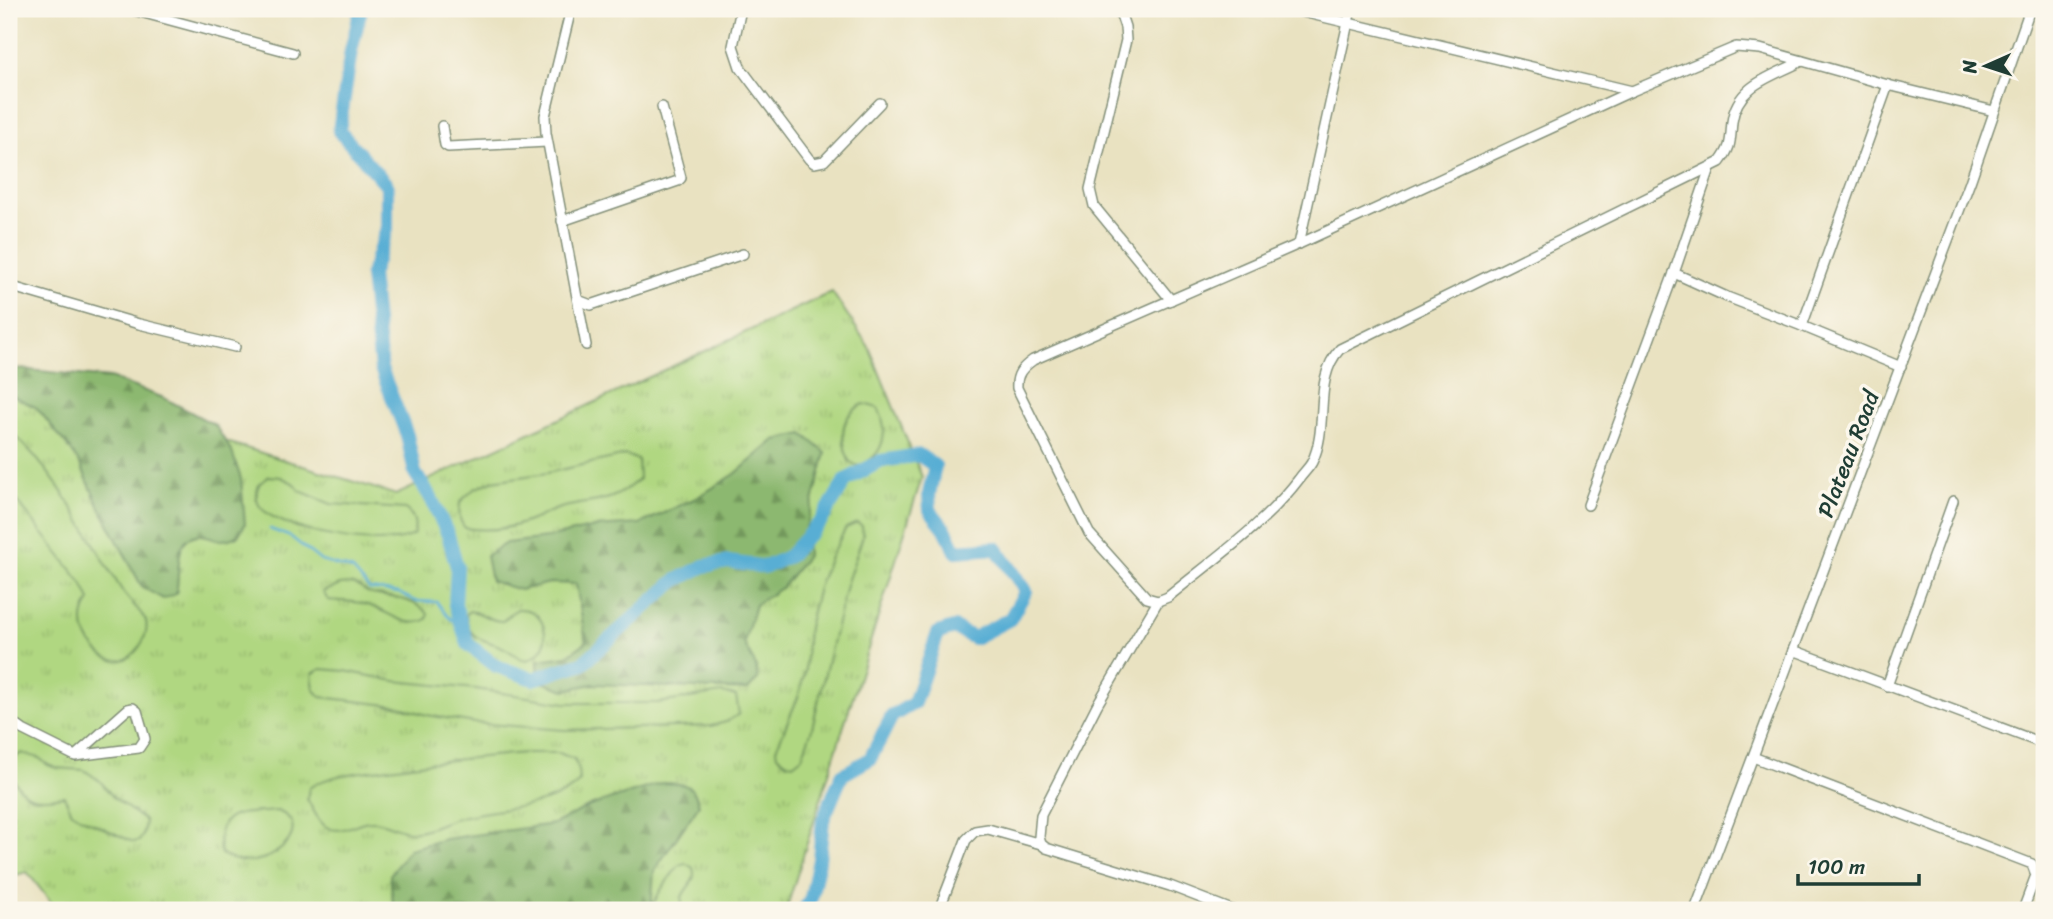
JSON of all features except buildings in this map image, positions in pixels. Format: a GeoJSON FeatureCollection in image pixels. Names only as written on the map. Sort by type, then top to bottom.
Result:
{"type":"FeatureCollection","features":[{"type":"Feature","properties":{"kind":"street"},"geometry":{"type":"LineString","coordinates":[[129,9],[293,53]]}},
{"type":"Feature","properties":{"kind":"street"},"geometry":{"type":"LineString","coordinates":[[572,9],[545,116],[547,142],[586,345]]}},
{"type":"Feature","properties":{"kind":"street"},"geometry":{"type":"LineString","coordinates":[[740,9],[733,46],[740,67],[814,163],[824,161],[880,103]]}},
{"type":"Feature","properties":{"kind":"street"},"geometry":{"type":"LineString","coordinates":[[1119,9],[1126,40],[1090,197],[1100,215],[1171,300]]}},
{"type":"Feature","properties":{"kind":"street"},"geometry":{"type":"LineString","coordinates":[[1290,9],[1632,91]]}},
{"type":"Feature","properties":{"kind":"street"},"geometry":{"type":"LineString","coordinates":[[1299,244],[1351,9]]}},
{"type":"Feature","properties":{"kind":"street","name":"Plateau Road"},"geometry":{"type":"LineString","coordinates":[[1695,910],[1970,182],[2030,9]]}},
{"type":"Feature","properties":{"kind":"street"},"geometry":{"type":"LineString","coordinates":[[1802,61],[1748,88],[1739,97],[1732,121],[1731,146],[1720,162],[1710,169],[1340,349],[1332,358],[1325,377],[1321,427],[1312,461],[1280,503],[1168,597],[1158,601],[1147,598],[1089,533],[1023,401],[1017,381],[1022,369],[1033,360],[1299,244],[1632,91],[1736,47],[1760,49],[1994,111]]}},
{"type":"Feature","properties":{"kind":"street"},"geometry":{"type":"LineString","coordinates":[[1802,326],[1888,85]]}},
{"type":"Feature","properties":{"kind":"street"},"geometry":{"type":"LineString","coordinates":[[562,221],[681,178],[662,107]]}},
{"type":"Feature","properties":{"kind":"street"},"geometry":{"type":"LineString","coordinates":[[442,126],[445,145],[448,147],[547,142]]}},
{"type":"Feature","properties":{"kind":"street"},"geometry":{"type":"LineString","coordinates":[[1588,505],[1710,169]]}},
{"type":"Feature","properties":{"kind":"street"},"geometry":{"type":"LineString","coordinates":[[578,300],[591,305],[743,254]]}},
{"type":"Feature","properties":{"kind":"street"},"geometry":{"type":"LineString","coordinates":[[1674,273],[1901,367]]}},
{"type":"Feature","properties":{"kind":"street"},"geometry":{"type":"LineString","coordinates":[[9,286],[139,324],[235,347]]}},
{"type":"Feature","properties":{"kind":"street"},"geometry":{"type":"LineString","coordinates":[[1887,686],[1953,501]]}},
{"type":"Feature","properties":{"kind":"street"},"geometry":{"type":"LineString","coordinates":[[1041,844],[1038,832],[1041,815],[1097,705],[1158,601]]}},
{"type":"Feature","properties":{"kind":"street"},"geometry":{"type":"LineString","coordinates":[[1793,650],[2044,744]]}},
{"type":"Feature","properties":{"kind":"street"},"geometry":{"type":"LineString","coordinates":[[9,720],[29,733],[75,755],[139,748],[145,738],[136,711],[133,708],[128,709],[75,755]]}},
{"type":"Feature","properties":{"kind":"street"},"geometry":{"type":"LineString","coordinates":[[1753,757],[2032,864],[2036,875],[2023,910]]}},
{"type":"Feature","properties":{"kind":"street"},"geometry":{"type":"LineString","coordinates":[[939,910],[967,839],[975,831],[988,829],[1170,886],[1232,910]]}},
{"type":"Feature","properties":{"kind":"green space"},"geometry":{"type":"Polygon","coordinates":[[[832,292],[869,347],[922,477],[786,910],[374,910],[368,902],[342,910],[57,910],[27,872],[9,877],[9,374],[396,495],[832,292]]]}},
{"type":"Feature","properties":{"kind":"green space"},"geometry":{"type":"Polygon","coordinates":[[[9,368],[110,378],[164,398],[215,425],[232,452],[241,479],[245,524],[238,536],[222,540],[200,535],[185,541],[179,557],[176,594],[163,599],[142,587],[70,449],[37,408],[9,394],[9,368]]]}},
{"type":"Feature","properties":{"kind":"green space"},"geometry":{"type":"Polygon","coordinates":[[[864,404],[878,408],[884,434],[879,450],[867,462],[858,466],[849,461],[843,436],[850,414],[864,404]]]}},
{"type":"Feature","properties":{"kind":"green space"},"geometry":{"type":"Polygon","coordinates":[[[9,430],[27,447],[58,486],[123,592],[145,618],[145,637],[128,658],[112,660],[91,644],[83,620],[90,600],[82,583],[9,491],[9,430]]]}},
{"type":"Feature","properties":{"kind":"green space"},"geometry":{"type":"Polygon","coordinates":[[[803,434],[826,453],[806,528],[807,556],[782,587],[755,605],[744,643],[756,666],[758,679],[748,690],[593,684],[565,690],[539,681],[538,660],[567,656],[586,642],[576,584],[550,583],[520,590],[491,581],[486,556],[506,543],[547,538],[595,527],[640,524],[696,498],[735,474],[775,440],[803,434]]]}},
{"type":"Feature","properties":{"kind":"green space"},"geometry":{"type":"Polygon","coordinates":[[[626,455],[638,460],[639,479],[611,497],[560,508],[500,529],[465,528],[461,522],[460,502],[474,489],[492,481],[547,473],[626,455]]]}},
{"type":"Feature","properties":{"kind":"green space"},"geometry":{"type":"Polygon","coordinates":[[[269,476],[281,477],[293,483],[300,491],[331,504],[405,509],[414,520],[414,534],[401,539],[358,540],[309,531],[287,523],[270,515],[258,503],[259,484],[269,476]]]}},
{"type":"Feature","properties":{"kind":"green space"},"geometry":{"type":"Polygon","coordinates":[[[857,523],[862,526],[863,536],[846,585],[811,732],[802,757],[793,764],[777,755],[776,749],[799,695],[805,670],[808,627],[819,584],[846,528],[857,523]]]}},
{"type":"Feature","properties":{"kind":"green space"},"geometry":{"type":"Polygon","coordinates":[[[352,584],[372,594],[402,599],[417,605],[428,614],[427,619],[406,622],[368,605],[328,600],[323,592],[340,585],[352,584]]]}},
{"type":"Feature","properties":{"kind":"green space"},"geometry":{"type":"Polygon","coordinates":[[[518,609],[537,615],[545,632],[544,647],[531,659],[522,659],[507,649],[477,637],[470,629],[466,615],[469,611],[503,621],[518,609]]]}},
{"type":"Feature","properties":{"kind":"green space"},"geometry":{"type":"Polygon","coordinates":[[[321,669],[566,703],[658,703],[722,693],[736,696],[739,714],[726,722],[711,726],[564,730],[475,723],[427,715],[397,706],[321,697],[314,689],[312,674],[321,669]]]}},
{"type":"Feature","properties":{"kind":"green space"},"geometry":{"type":"Polygon","coordinates":[[[21,753],[39,758],[56,768],[84,770],[100,781],[113,797],[145,821],[143,835],[139,841],[133,842],[72,812],[64,796],[39,798],[21,790],[10,773],[13,760],[21,753]]]}},
{"type":"Feature","properties":{"kind":"green space"},"geometry":{"type":"Polygon","coordinates":[[[526,753],[559,753],[574,759],[579,782],[568,791],[539,803],[457,818],[417,831],[371,821],[342,829],[331,829],[320,820],[307,799],[309,788],[344,775],[526,753]]]}},
{"type":"Feature","properties":{"kind":"green space"},"geometry":{"type":"Polygon","coordinates":[[[661,783],[686,785],[697,797],[699,805],[654,871],[651,910],[397,910],[393,903],[390,875],[409,849],[445,839],[553,824],[590,806],[661,783]]]}},
{"type":"Feature","properties":{"kind":"green space"},"geometry":{"type":"Polygon","coordinates":[[[277,811],[289,819],[293,828],[290,839],[281,849],[254,861],[237,861],[221,854],[219,839],[221,828],[226,821],[242,814],[277,811]]]}},
{"type":"Feature","properties":{"kind":"green space"},"geometry":{"type":"Polygon","coordinates":[[[685,863],[693,868],[694,877],[682,897],[681,910],[652,910],[663,886],[679,865],[685,863]]]}},
{"type":"Feature","properties":{"kind":"waterway"},"geometry":{"type":"LineString","coordinates":[[361,9],[351,51],[339,131],[387,185],[387,229],[371,275],[381,369],[407,435],[415,473],[431,498],[448,535],[457,567],[455,605],[468,644],[496,666],[533,679],[583,663],[675,581],[704,566],[728,562],[766,567],[789,556],[821,521],[846,480],[881,461],[919,455],[935,466],[929,494],[930,510],[945,529],[956,551],[996,548],[1026,591],[1010,619],[974,638],[954,628],[938,633],[914,703],[892,716],[870,759],[842,775],[823,820],[819,860],[811,898],[804,910]]}},
{"type":"Feature","properties":{"kind":"waterway"},"geometry":{"type":"LineString","coordinates":[[270,529],[291,537],[321,561],[353,570],[369,589],[399,593],[415,601],[437,602],[450,618],[462,624]]}}]}
